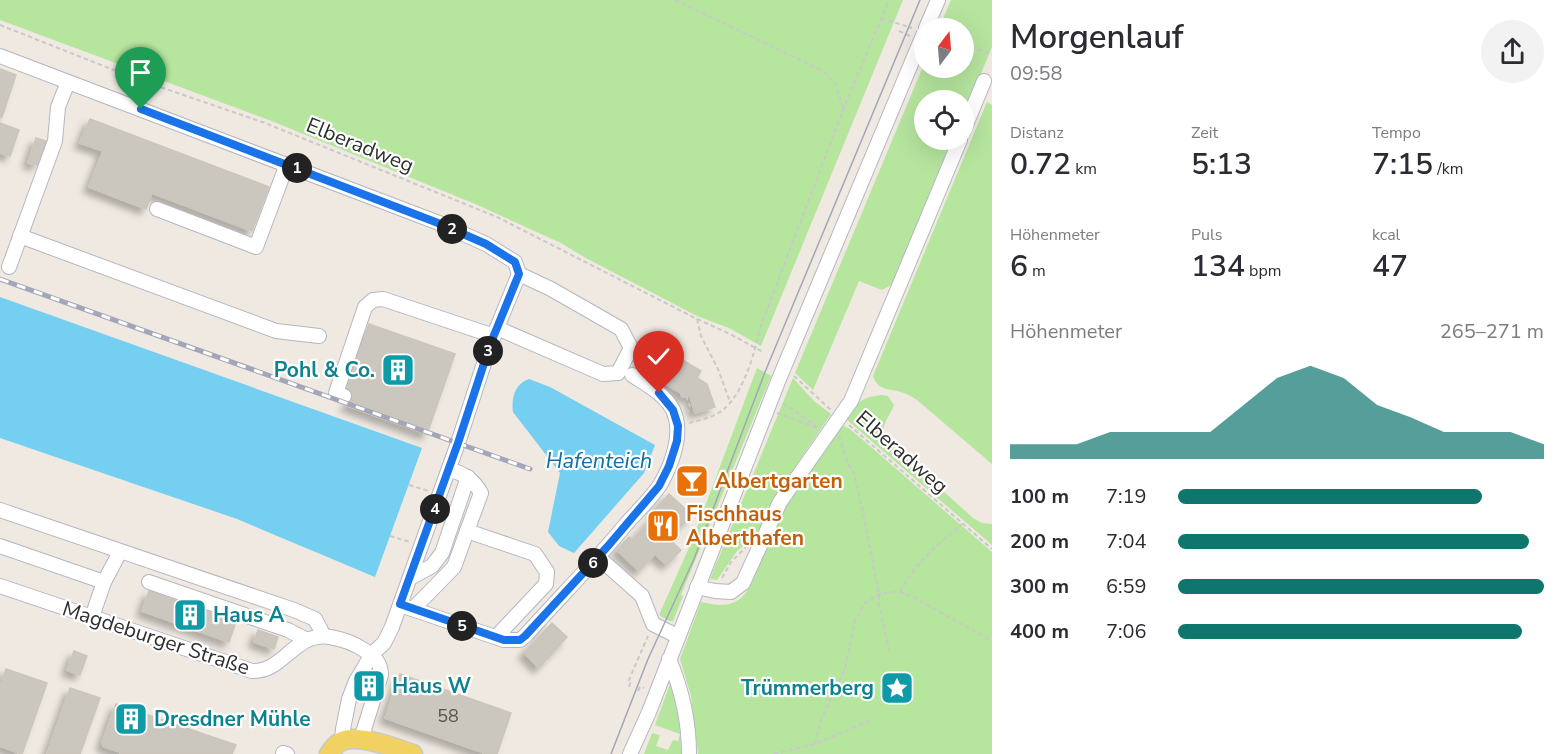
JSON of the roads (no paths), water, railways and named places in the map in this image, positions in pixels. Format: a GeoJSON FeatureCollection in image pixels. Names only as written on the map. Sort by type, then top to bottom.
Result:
{"type":"FeatureCollection","features":[{"type":"Feature","properties":{"kind":"main road"},"geometry":{"type":"LineString","coordinates":[[329,754],[336,745],[352,740],[413,754]]}},
{"type":"Feature","properties":{"kind":"street"},"geometry":{"type":"LineString","coordinates":[[928,18],[938,0]]}},
{"type":"Feature","properties":{"kind":"street"},"geometry":{"type":"LineString","coordinates":[[630,754],[914,47]]}},
{"type":"Feature","properties":{"kind":"street"},"geometry":{"type":"LineString","coordinates":[[0,56],[438,223],[486,244],[515,262],[519,274],[495,332],[410,578],[406,607]]}},
{"type":"Feature","properties":{"kind":"street"},"geometry":{"type":"LineString","coordinates":[[974,105],[984,81]]}},
{"type":"Feature","properties":{"kind":"street"},"geometry":{"type":"LineString","coordinates":[[9,267],[55,141],[58,107],[68,82]]}},
{"type":"Feature","properties":{"kind":"street"},"geometry":{"type":"LineString","coordinates":[[697,587],[731,592],[743,583],[780,502],[851,401],[956,150]]}},
{"type":"Feature","properties":{"kind":"street"},"geometry":{"type":"LineString","coordinates":[[157,209],[256,247],[286,164]]}},
{"type":"Feature","properties":{"kind":"street"},"geometry":{"type":"LineString","coordinates":[[20,236],[276,331],[318,336]]}},
{"type":"Feature","properties":{"kind":"street"},"geometry":{"type":"LineString","coordinates":[[344,396],[336,393],[365,307],[373,300],[383,299],[495,332],[603,374],[618,374],[631,348],[621,329],[551,289],[519,274]]}},
{"type":"Feature","properties":{"kind":"street"},"geometry":{"type":"LineString","coordinates":[[406,607],[496,637],[512,641],[520,640],[598,557],[659,486],[669,466],[677,441],[678,426],[673,410],[659,393],[632,375]]}},
{"type":"Feature","properties":{"kind":"street"},"geometry":{"type":"LineString","coordinates":[[149,582],[288,630],[305,639],[324,636],[345,640],[372,654],[381,666],[381,675],[352,740],[343,729],[349,699],[356,681],[372,654],[384,643],[406,607],[454,567],[468,531],[481,493],[468,477],[449,469]]}},
{"type":"Feature","properties":{"kind":"street"},"geometry":{"type":"LineString","coordinates":[[410,578],[432,566],[442,553],[468,477]]}},
{"type":"Feature","properties":{"kind":"street"},"geometry":{"type":"LineString","coordinates":[[0,510],[294,610],[315,620],[324,636]]}},
{"type":"Feature","properties":{"kind":"street"},"geometry":{"type":"LineString","coordinates":[[468,531],[535,554],[547,572],[546,584],[496,637]]}},
{"type":"Feature","properties":{"kind":"street"},"geometry":{"type":"LineString","coordinates":[[0,546],[104,582]]}},
{"type":"Feature","properties":{"kind":"street"},"geometry":{"type":"LineString","coordinates":[[92,617],[104,582],[120,552]]}},
{"type":"Feature","properties":{"kind":"street"},"geometry":{"type":"LineString","coordinates":[[598,557],[642,596],[653,624],[677,636]]}},
{"type":"Feature","properties":{"kind":"street","name":"Magdeburger Straße"},"geometry":{"type":"LineString","coordinates":[[0,586],[252,671],[264,672],[271,668],[305,639]]}},
{"type":"Feature","properties":{"kind":"street"},"geometry":{"type":"LineString","coordinates":[[669,659],[682,690],[689,754]]}},
{"type":"Feature","properties":{"kind":"water"},"geometry":{"type":"Polygon","coordinates":[[[0,297],[422,448],[375,577],[237,519],[0,438],[0,297]]]}},
{"type":"Feature","properties":{"kind":"water","name":"Hafenteich"},"geometry":{"type":"Polygon","coordinates":[[[529,379],[550,387],[655,445],[644,473],[574,553],[559,546],[548,532],[560,473],[513,412],[515,392],[520,384],[529,379]]]}},
{"type":"Feature","properties":{"kind":"tram line"},"geometry":{"type":"LineString","coordinates":[[611,754],[648,659],[694,559],[765,372],[920,0]]}},
{"type":"Feature","properties":{"kind":"railway"},"geometry":{"type":"LineString","coordinates":[[0,279],[530,469]]}},
{"type":"Feature","properties":{"kind":"place","name":"Pohl & Co."},"geometry":{"type":"Point","coordinates":[398,370]}},
{"type":"Feature","properties":{"kind":"place","name":"Albertgarten"},"geometry":{"type":"Point","coordinates":[692,481]}},
{"type":"Feature","properties":{"kind":"place","name":"Fischhaus Alberthafen"},"geometry":{"type":"Point","coordinates":[663,526]}},
{"type":"Feature","properties":{"kind":"place","name":"Haus A"},"geometry":{"type":"Point","coordinates":[190,615]}},
{"type":"Feature","properties":{"kind":"place","name":"Haus W"},"geometry":{"type":"Point","coordinates":[369,686]}},
{"type":"Feature","properties":{"kind":"place","name":"Trümmerberg"},"geometry":{"type":"Point","coordinates":[897,688]}},
{"type":"Feature","properties":{"kind":"place","name":"Dresdner Mühle"},"geometry":{"type":"Point","coordinates":[131,719]}}]}
